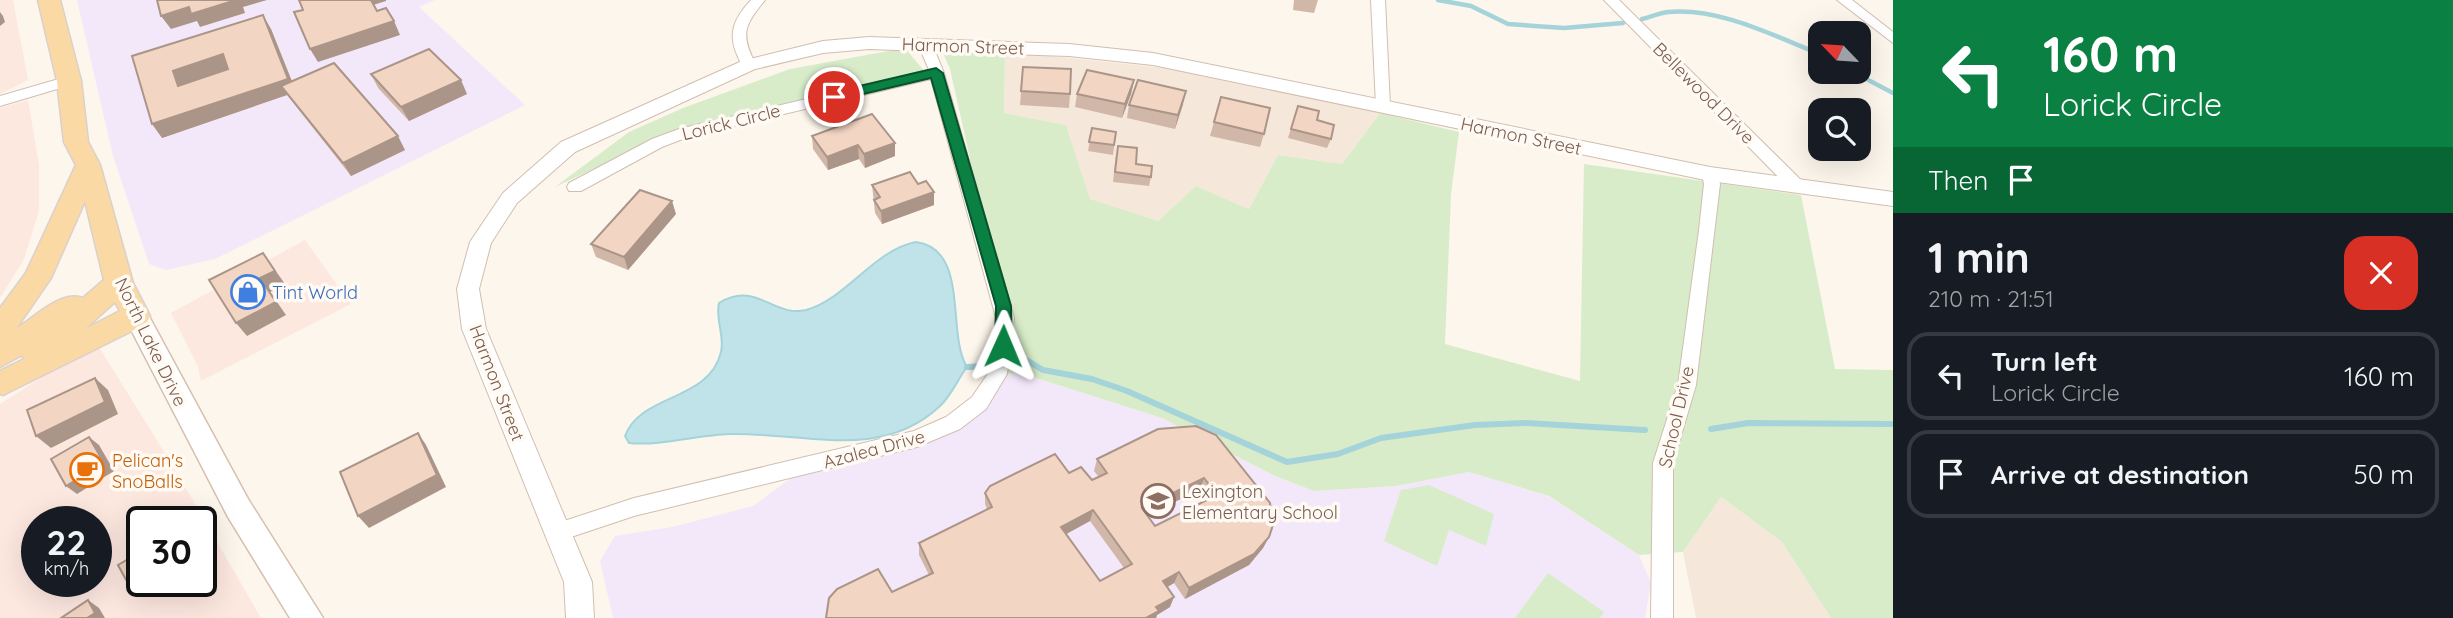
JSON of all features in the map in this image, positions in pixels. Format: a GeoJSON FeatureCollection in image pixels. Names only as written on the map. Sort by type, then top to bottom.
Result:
{"type":"FeatureCollection","features":[{"type":"Feature","properties":{"kind":"main road","name":"North Lake Drive"},"geometry":{"type":"LineString","coordinates":[[49,0],[69,80],[76,142],[88,165],[119,283],[205,453],[248,527],[308,618]]}},
{"type":"Feature","properties":{"kind":"main road"},"geometry":{"type":"LineString","coordinates":[[0,330],[37,278],[88,165]]}},
{"type":"Feature","properties":{"kind":"main road"},"geometry":{"type":"LineString","coordinates":[[1,374],[119,283]]}},
{"type":"Feature","properties":{"kind":"main road"},"geometry":{"type":"LineString","coordinates":[[1,374],[136,316]]}},
{"type":"Feature","properties":{"kind":"street"},"geometry":{"type":"LineString","coordinates":[[749,65],[739,48],[738,29],[758,0]]}},
{"type":"Feature","properties":{"kind":"street"},"geometry":{"type":"LineString","coordinates":[[1378,0],[1382,106]]}},
{"type":"Feature","properties":{"kind":"street","name":"Bellewood Drive"},"geometry":{"type":"LineString","coordinates":[[1611,0],[1798,187]]}},
{"type":"Feature","properties":{"kind":"street"},"geometry":{"type":"LineString","coordinates":[[1844,0],[1893,39]]}},
{"type":"Feature","properties":{"kind":"street","name":"Harmon Street"},"geometry":{"type":"LineString","coordinates":[[580,618],[578,582],[495,386],[474,329],[468,289],[481,242],[510,198],[568,147],[749,65],[823,47],[869,43],[1120,55],[1206,69],[1710,174],[1893,199]]}},
{"type":"Feature","properties":{"kind":"street","name":"Azalea Drive"},"geometry":{"type":"LineString","coordinates":[[559,532],[634,508],[916,439],[953,423],[979,404],[989,391],[1002,361],[1003,306],[936,73],[925,44]]}},
{"type":"Feature","properties":{"kind":"street","name":"Lorick Circle"},"geometry":{"type":"LineString","coordinates":[[575,187],[657,143],[684,133],[936,73]]}},
{"type":"Feature","properties":{"kind":"street"},"geometry":{"type":"LineString","coordinates":[[0,101],[69,80]]}},
{"type":"Feature","properties":{"kind":"street","name":"School Drive"},"geometry":{"type":"LineString","coordinates":[[1662,618],[1663,463],[1686,385],[1707,230],[1712,184],[1710,174]]}},
{"type":"Feature","properties":{"kind":"shaded area"},"geometry":{"type":"Polygon","coordinates":[[[0,0],[13,0],[28,80],[0,94],[0,0]]]}},
{"type":"Feature","properties":{"kind":"shaded area"},"geometry":{"type":"Polygon","coordinates":[[[77,0],[435,0],[419,7],[525,105],[215,259],[166,270],[149,264],[113,156],[77,0]]]}},
{"type":"Feature","properties":{"kind":"shaded area"},"geometry":{"type":"Polygon","coordinates":[[[1005,51],[1174,69],[1380,113],[1342,164],[1278,155],[1249,209],[1196,186],[1158,221],[1090,200],[1066,125],[1004,113],[1005,51]]]}},
{"type":"Feature","properties":{"kind":"shaded area"},"geometry":{"type":"Polygon","coordinates":[[[28,100],[39,165],[39,211],[24,259],[0,298],[0,108],[28,100]]]}},
{"type":"Feature","properties":{"kind":"shaded area"},"geometry":{"type":"Polygon","coordinates":[[[305,240],[351,304],[201,381],[198,367],[171,313],[305,240]]]}},
{"type":"Feature","properties":{"kind":"shaded area"},"geometry":{"type":"Polygon","coordinates":[[[99,347],[196,506],[126,506],[126,597],[217,597],[217,542],[261,618],[0,618],[0,404],[56,368],[99,347]]]}},
{"type":"Feature","properties":{"kind":"shaded area","name":"Lexington Elementary School"},"geometry":{"type":"Polygon","coordinates":[[[1019,373],[1162,418],[1275,476],[1314,491],[1396,486],[1469,472],[1548,496],[1639,555],[1651,583],[1645,618],[613,618],[600,561],[615,536],[672,527],[753,506],[806,467],[938,431],[998,374],[1019,373]]]}},
{"type":"Feature","properties":{"kind":"shaded area"},"geometry":{"type":"Polygon","coordinates":[[[1721,497],[1782,542],[1831,618],[1696,618],[1683,552],[1721,497]]]}},
{"type":"Feature","properties":{"kind":"green space"},"geometry":{"type":"Polygon","coordinates":[[[905,48],[925,72],[659,138],[555,187],[629,132],[683,108],[790,69],[905,48]]]}},
{"type":"Feature","properties":{"kind":"green space"},"geometry":{"type":"Polygon","coordinates":[[[942,51],[1005,51],[1004,113],[1066,125],[1090,199],[1158,221],[1196,186],[1249,209],[1278,155],[1342,164],[1380,113],[1459,132],[1451,194],[1445,344],[1580,381],[1584,164],[1801,195],[1835,369],[1893,370],[1893,618],[1831,618],[1782,542],[1721,497],[1683,552],[1639,555],[1549,496],[1469,472],[1396,486],[1314,491],[1275,476],[1162,418],[1020,373],[998,374],[1003,306],[950,69],[942,51]]]}},
{"type":"Feature","properties":{"kind":"green space"},"geometry":{"type":"Polygon","coordinates":[[[1429,485],[1494,514],[1486,546],[1449,530],[1437,566],[1384,541],[1401,490],[1429,485]]]}},
{"type":"Feature","properties":{"kind":"green space"},"geometry":{"type":"Polygon","coordinates":[[[1548,573],[1604,612],[1600,618],[1515,618],[1548,573]]]}},
{"type":"Feature","properties":{"kind":"water"},"geometry":{"type":"Polygon","coordinates":[[[916,242],[933,248],[944,260],[954,295],[961,352],[967,367],[944,402],[917,423],[892,434],[867,439],[730,434],[654,443],[629,443],[625,436],[633,422],[645,412],[690,389],[714,368],[722,346],[719,303],[732,297],[744,296],[754,297],[784,309],[806,310],[834,296],[887,254],[916,242]]]}},
{"type":"Feature","properties":{"kind":"building"},"geometry":{"type":"Polygon","coordinates":[[[157,0],[236,0],[191,14],[189,7],[161,16],[157,0]]]}},
{"type":"Feature","properties":{"kind":"building"},"geometry":{"type":"Polygon","coordinates":[[[299,0],[371,0],[377,11],[386,8],[394,21],[310,49],[294,12],[303,10],[299,0]]]}},
{"type":"Feature","properties":{"kind":"building"},"geometry":{"type":"Polygon","coordinates":[[[263,15],[288,79],[152,124],[132,56],[263,15]],[[223,54],[173,71],[178,86],[228,69],[223,54]]]}},
{"type":"Feature","properties":{"kind":"building"},"geometry":{"type":"Polygon","coordinates":[[[429,49],[461,80],[401,107],[371,74],[429,49]]]}},
{"type":"Feature","properties":{"kind":"building"},"geometry":{"type":"Polygon","coordinates":[[[334,63],[398,136],[343,163],[281,86],[334,63]]]}},
{"type":"Feature","properties":{"kind":"building"},"geometry":{"type":"Polygon","coordinates":[[[1023,67],[1071,69],[1070,94],[1021,91],[1023,67]]]}},
{"type":"Feature","properties":{"kind":"building"},"geometry":{"type":"Polygon","coordinates":[[[1087,70],[1134,80],[1125,104],[1077,94],[1087,70]]]}},
{"type":"Feature","properties":{"kind":"building"},"geometry":{"type":"Polygon","coordinates":[[[1138,80],[1186,91],[1178,115],[1129,105],[1138,80]]]}},
{"type":"Feature","properties":{"kind":"building"},"geometry":{"type":"Polygon","coordinates":[[[1221,97],[1270,108],[1264,134],[1214,122],[1221,97]]]}},
{"type":"Feature","properties":{"kind":"building"},"geometry":{"type":"Polygon","coordinates":[[[1298,106],[1319,111],[1317,120],[1334,125],[1331,139],[1291,129],[1298,106]]]}},
{"type":"Feature","properties":{"kind":"building"},"geometry":{"type":"Polygon","coordinates":[[[872,114],[895,143],[864,154],[858,145],[827,157],[812,136],[872,114]]]}},
{"type":"Feature","properties":{"kind":"building"},"geometry":{"type":"Polygon","coordinates":[[[1092,128],[1116,132],[1114,145],[1089,142],[1092,128]]]}},
{"type":"Feature","properties":{"kind":"building"},"geometry":{"type":"Polygon","coordinates":[[[1118,146],[1137,148],[1136,164],[1152,166],[1151,177],[1115,172],[1118,146]]]}},
{"type":"Feature","properties":{"kind":"building"},"geometry":{"type":"Polygon","coordinates":[[[910,172],[918,184],[926,181],[934,192],[881,211],[874,200],[880,197],[872,185],[910,172]]]}},
{"type":"Feature","properties":{"kind":"building"},"geometry":{"type":"Polygon","coordinates":[[[640,190],[672,201],[624,257],[591,244],[640,190]]]}},
{"type":"Feature","properties":{"kind":"building"},"geometry":{"type":"Polygon","coordinates":[[[263,253],[275,271],[260,278],[276,302],[236,323],[209,280],[263,253]]]}},
{"type":"Feature","properties":{"kind":"building"},"geometry":{"type":"Polygon","coordinates":[[[95,378],[105,402],[36,436],[27,410],[95,378]]]}},
{"type":"Feature","properties":{"kind":"building"},"geometry":{"type":"Polygon","coordinates":[[[1196,426],[1216,435],[1270,503],[1273,525],[1269,537],[1254,554],[1189,588],[1179,572],[1163,581],[1174,597],[1156,607],[1159,611],[1146,618],[826,618],[829,598],[837,589],[878,569],[892,592],[933,573],[919,543],[992,507],[985,493],[990,486],[1055,454],[1069,473],[1081,467],[1092,480],[1107,473],[1097,459],[1158,429],[1196,426]],[[1204,478],[1142,508],[1155,526],[1217,495],[1204,478]],[[1093,510],[1061,527],[1100,581],[1132,564],[1093,510]]]}},
{"type":"Feature","properties":{"kind":"building"},"geometry":{"type":"Polygon","coordinates":[[[418,433],[437,475],[358,516],[340,472],[418,433]]]}},
{"type":"Feature","properties":{"kind":"building"},"geometry":{"type":"Polygon","coordinates":[[[89,437],[104,463],[66,486],[51,459],[89,437]]]}},
{"type":"Feature","properties":{"kind":"building"},"geometry":{"type":"Polygon","coordinates":[[[126,560],[126,580],[118,565],[126,560]]]}},
{"type":"Feature","properties":{"kind":"building"},"geometry":{"type":"Polygon","coordinates":[[[88,600],[95,613],[87,618],[61,618],[88,600]]]}},
{"type":"Feature","properties":{"kind":"waterway"},"geometry":{"type":"LineString","coordinates":[[1438,0],[1471,6],[1508,24],[1564,28],[1623,23]]}},
{"type":"Feature","properties":{"kind":"waterway"},"geometry":{"type":"LineString","coordinates":[[1642,19],[1668,12],[1707,14],[1746,24],[1808,49]]}},
{"type":"Feature","properties":{"kind":"waterway"},"geometry":{"type":"LineString","coordinates":[[1871,81],[1893,93]]}},
{"type":"Feature","properties":{"kind":"waterway"},"geometry":{"type":"LineString","coordinates":[[1017,362],[1028,361],[1043,370],[1092,379],[1127,391],[1287,462],[1338,454],[1381,438],[1475,425],[1526,423],[1645,430]]}},
{"type":"Feature","properties":{"kind":"waterway"},"geometry":{"type":"LineString","coordinates":[[967,367],[985,366]]}},
{"type":"Feature","properties":{"kind":"waterway"},"geometry":{"type":"LineString","coordinates":[[1711,429],[1748,423],[1893,424]]}},
{"type":"Feature","properties":{"kind":"place","name":"Tint World"},"geometry":{"type":"Point","coordinates":[248,292]}},
{"type":"Feature","properties":{"kind":"place","name":"Pelican's SnoBalls"},"geometry":{"type":"Point","coordinates":[87,470]}},
{"type":"Feature","properties":{"kind":"place","name":"Lexington Elementary School"},"geometry":{"type":"Point","coordinates":[1158,501]}},
{"type":"Feature","properties":{"kind":"route"},"geometry":{"type":"LineString","coordinates":[[834,97],[936,73],[1003,306],[1003,346]]}}]}
